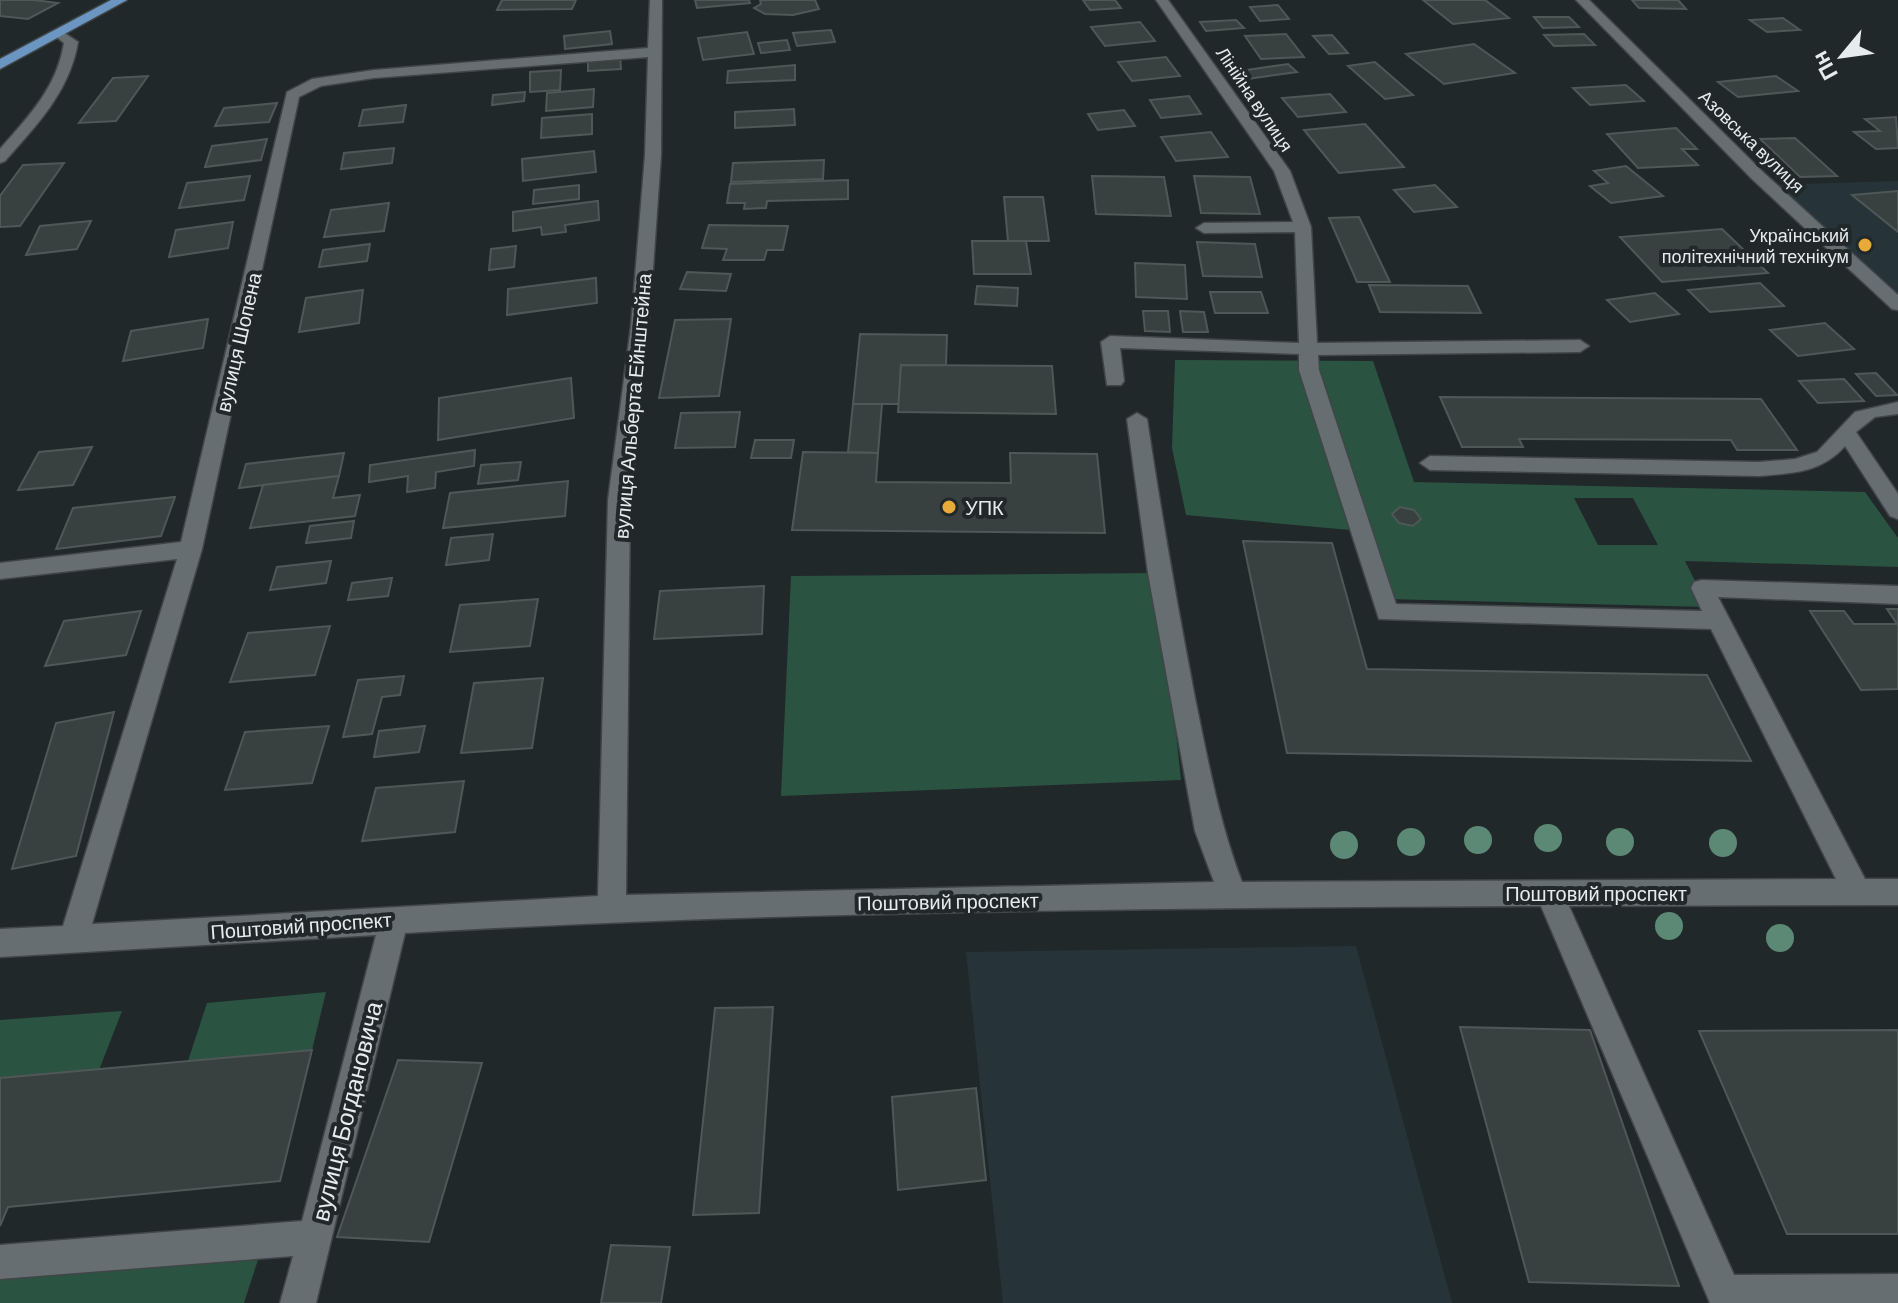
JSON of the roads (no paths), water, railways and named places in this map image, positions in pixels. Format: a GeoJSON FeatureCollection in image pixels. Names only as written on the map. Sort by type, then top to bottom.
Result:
{"type":"FeatureCollection","features":[{"type":"Feature","properties":{"kind":"main road"},"geometry":{"type":"LineString","coordinates":[[0,65],[121,0]]}},
{"type":"Feature","properties":{"kind":"street","name":"вулиця Альберта Ейнштейна"},"geometry":{"type":"LineString","coordinates":[[612,908],[619,500],[640,326],[653,155],[656,0]]}},
{"type":"Feature","properties":{"kind":"street","name":"Лінійна вулиця"},"geometry":{"type":"LineString","coordinates":[[1162,0],[1282,171],[1303,227],[1309,370],[1387,613],[1718,620]]}},
{"type":"Feature","properties":{"kind":"street","name":"Азовська вулиця"},"geometry":{"type":"LineString","coordinates":[[1582,0],[1758,176],[1898,305]]}},
{"type":"Feature","properties":{"kind":"street"},"geometry":{"type":"LineString","coordinates":[[0,158],[52,96],[70,60],[71,42],[60,34]]}},
{"type":"Feature","properties":{"kind":"street","name":"вулиця Шопена"},"geometry":{"type":"LineString","coordinates":[[73,940],[191,549],[292,95],[317,82],[374,74],[655,52]]}},
{"type":"Feature","properties":{"kind":"street"},"geometry":{"type":"LineString","coordinates":[[1204,228],[1303,227]]}},
{"type":"Feature","properties":{"kind":"street"},"geometry":{"type":"LineString","coordinates":[[1114,381],[1110,342],[1308,349],[1580,346]]}},
{"type":"Feature","properties":{"kind":"street"},"geometry":{"type":"LineString","coordinates":[[1430,463],[1759,469],[1796,466],[1824,457],[1854,420],[1880,408],[1898,408]]}},
{"type":"Feature","properties":{"kind":"street"},"geometry":{"type":"LineString","coordinates":[[1137,419],[1159,573],[1207,818],[1233,895]]}},
{"type":"Feature","properties":{"kind":"street"},"geometry":{"type":"LineString","coordinates":[[1846,432],[1898,511]]}},
{"type":"Feature","properties":{"kind":"street"},"geometry":{"type":"LineString","coordinates":[[0,571],[191,549]]}},
{"type":"Feature","properties":{"kind":"street"},"geometry":{"type":"LineString","coordinates":[[1857,892],[1702,588],[1898,595]]}},
{"type":"Feature","properties":{"kind":"street","name":"Поштовий проспект"},"geometry":{"type":"LineString","coordinates":[[0,943],[612,908],[1233,895],[1898,892]]}},
{"type":"Feature","properties":{"kind":"street"},"geometry":{"type":"LineString","coordinates":[[1549,893],[1727,1298],[1898,1292]]}},
{"type":"Feature","properties":{"kind":"street","name":"вулиця Богдановича"},"geometry":{"type":"LineString","coordinates":[[298,1303],[394,919]]}},
{"type":"Feature","properties":{"kind":"street"},"geometry":{"type":"LineString","coordinates":[[0,1262],[316,1237]]}},
{"type":"Feature","properties":{"kind":"place","name":"Український політехнічний технікум"},"geometry":{"type":"Point","coordinates":[1865,245]}},
{"type":"Feature","properties":{"kind":"place","name":"УПК"},"geometry":{"type":"Point","coordinates":[949,507]}}]}
